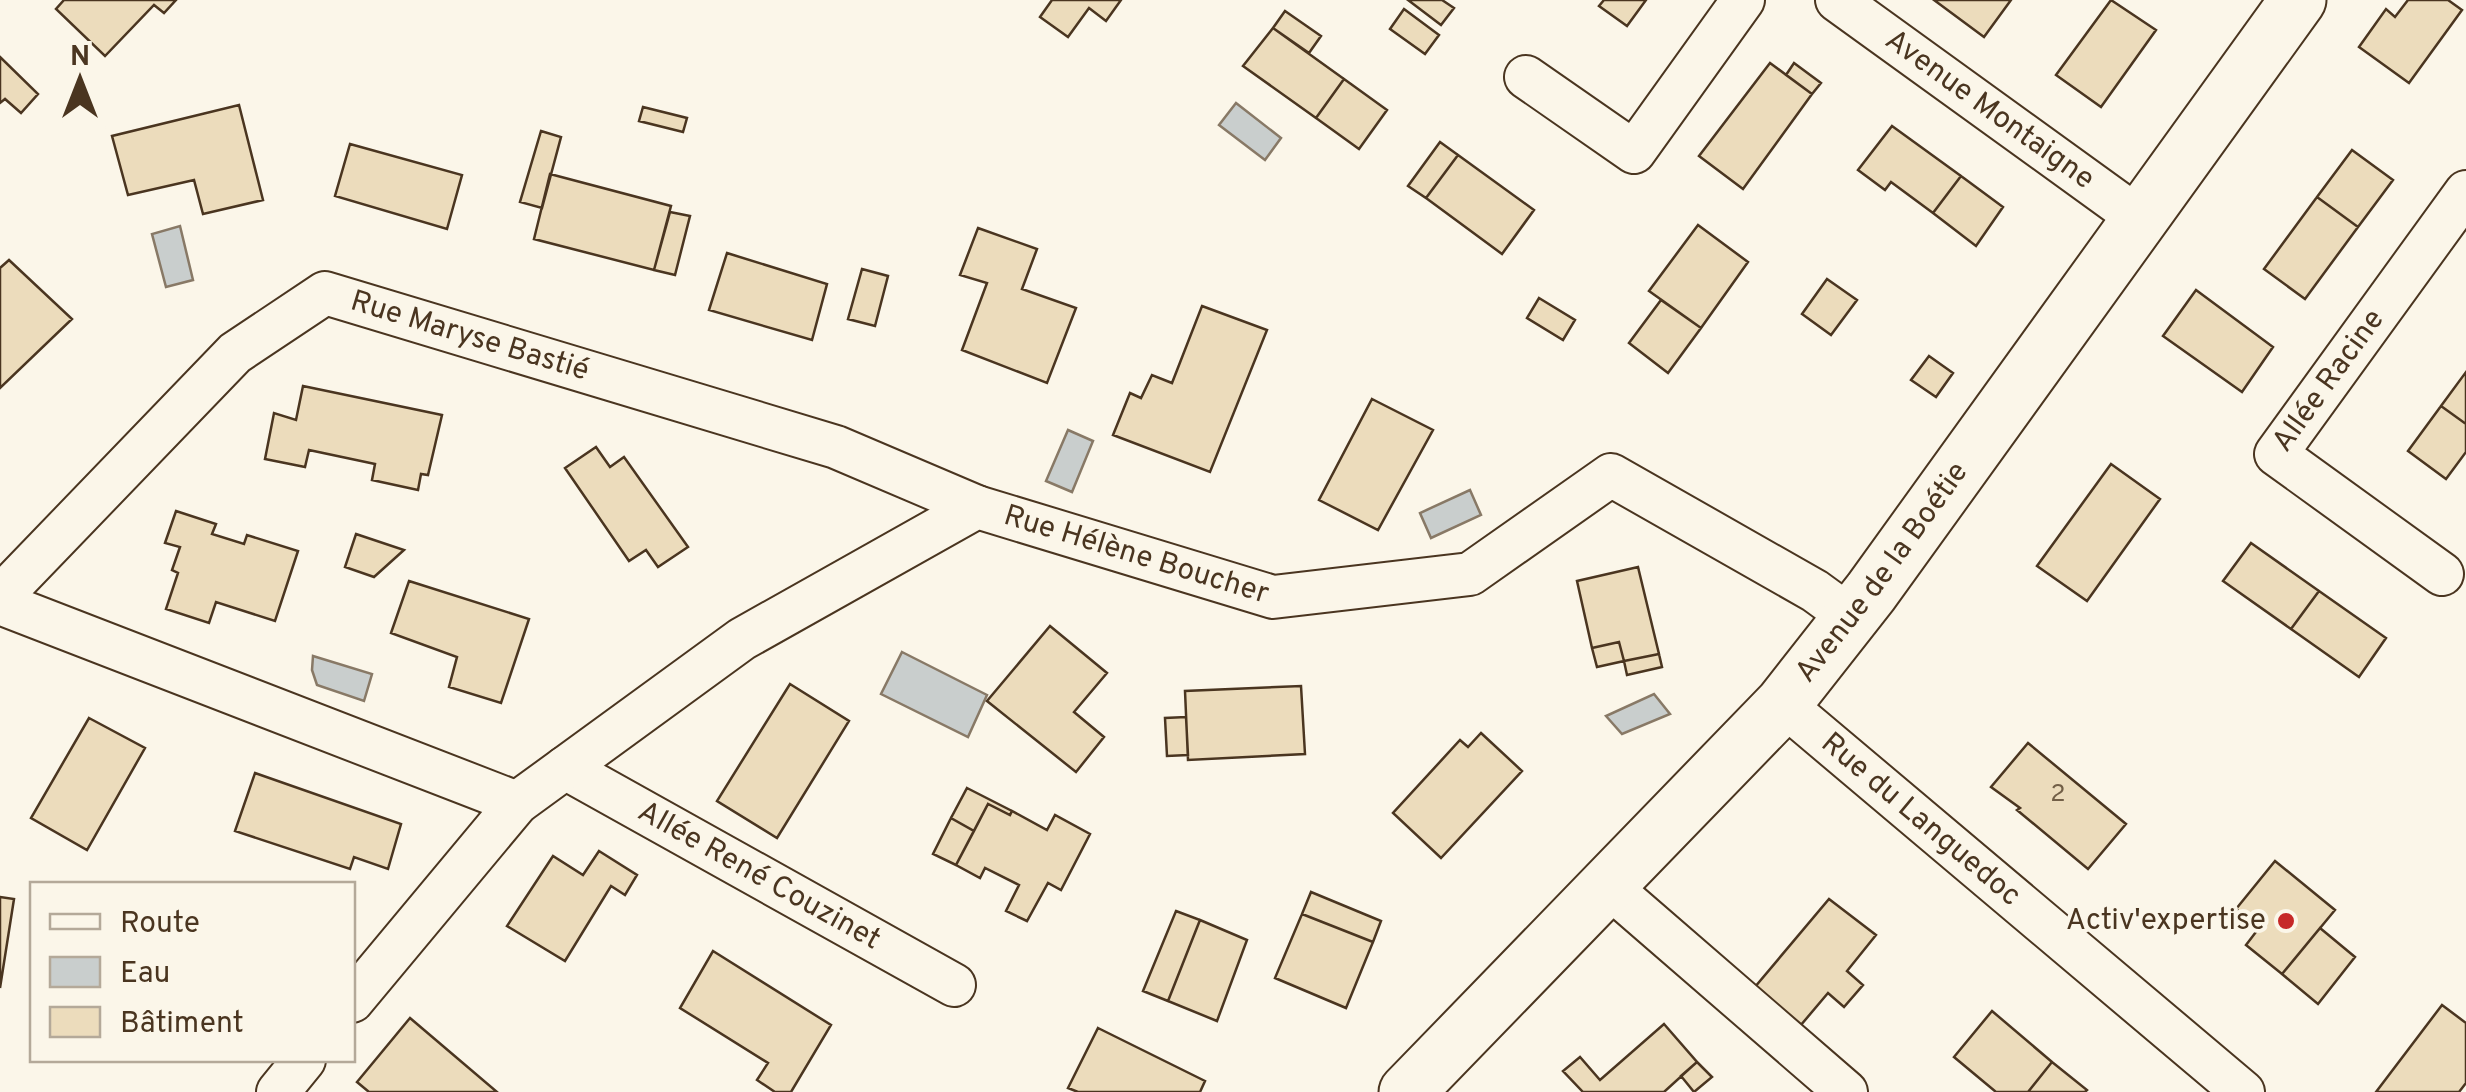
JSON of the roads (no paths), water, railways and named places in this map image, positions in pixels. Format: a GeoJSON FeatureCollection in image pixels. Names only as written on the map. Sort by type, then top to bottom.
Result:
{"type":"FeatureCollection","features":[{"type":"Feature","properties":{"kind":"main road","name":"Avenue de la Boétie"},"geometry":{"type":"LineString","coordinates":[[1406,1092],[1783,704],[1852,618],[2298,0]]}},
{"type":"Feature","properties":{"kind":"street"},"geometry":{"type":"LineString","coordinates":[[1526,77],[1634,152],[1743,0]]}},
{"type":"Feature","properties":{"kind":"street","name":"Avenue Montaigne"},"geometry":{"type":"LineString","coordinates":[[1838,0],[2140,219]]}},
{"type":"Feature","properties":{"kind":"street","name":"Allée Racine"},"geometry":{"type":"LineString","coordinates":[[2442,574],[2276,454],[2466,192]]}},
{"type":"Feature","properties":{"kind":"street","name":"Rue Maryse Bastié"},"geometry":{"type":"LineString","coordinates":[[517,803],[0,600],[235,354],[324,293],[836,446],[977,508]]}},
{"type":"Feature","properties":{"kind":"street","name":"Rue Hélène Boucher"},"geometry":{"type":"LineString","coordinates":[[355,997],[517,803],[742,639],[977,508],[1273,597],[1470,574],[1611,475],[1814,590],[1852,618]]}},
{"type":"Feature","properties":{"kind":"street","name":"Rue du Languedoc"},"geometry":{"type":"LineString","coordinates":[[1783,704],[2243,1092]]}},
{"type":"Feature","properties":{"kind":"street","name":"Allée René Couzinet"},"geometry":{"type":"LineString","coordinates":[[565,768],[954,985]]}},
{"type":"Feature","properties":{"kind":"street"},"geometry":{"type":"LineString","coordinates":[[1607,885],[1846,1092]]}},
{"type":"Feature","properties":{"kind":"street"},"geometry":{"type":"LineString","coordinates":[[278,1092],[302,1062]]}},
{"type":"Feature","properties":{"kind":"water"},"geometry":{"type":"Polygon","coordinates":[[[1236,103],[1281,138],[1265,160],[1219,125],[1236,103]]]}},
{"type":"Feature","properties":{"kind":"water"},"geometry":{"type":"Polygon","coordinates":[[[180,226],[193,280],[166,287],[152,234],[180,226]]]}},
{"type":"Feature","properties":{"kind":"water"},"geometry":{"type":"Polygon","coordinates":[[[1068,430],[1093,441],[1072,492],[1046,481],[1068,430]]]}},
{"type":"Feature","properties":{"kind":"water"},"geometry":{"type":"Polygon","coordinates":[[[1470,490],[1481,515],[1431,538],[1420,513],[1470,490]]]}},
{"type":"Feature","properties":{"kind":"water"},"geometry":{"type":"Polygon","coordinates":[[[902,652],[987,695],[968,737],[881,694],[902,652]]]}},
{"type":"Feature","properties":{"kind":"water"},"geometry":{"type":"Polygon","coordinates":[[[313,656],[372,674],[364,701],[317,685],[313,656]]]}},
{"type":"Feature","properties":{"kind":"water"},"geometry":{"type":"Polygon","coordinates":[[[1654,694],[1670,714],[1622,734],[1606,716],[1654,694]]]}},
{"type":"Feature","properties":{"kind":"place","name":"Activ'expertise"},"geometry":{"type":"Point","coordinates":[2286,921]}}]}
